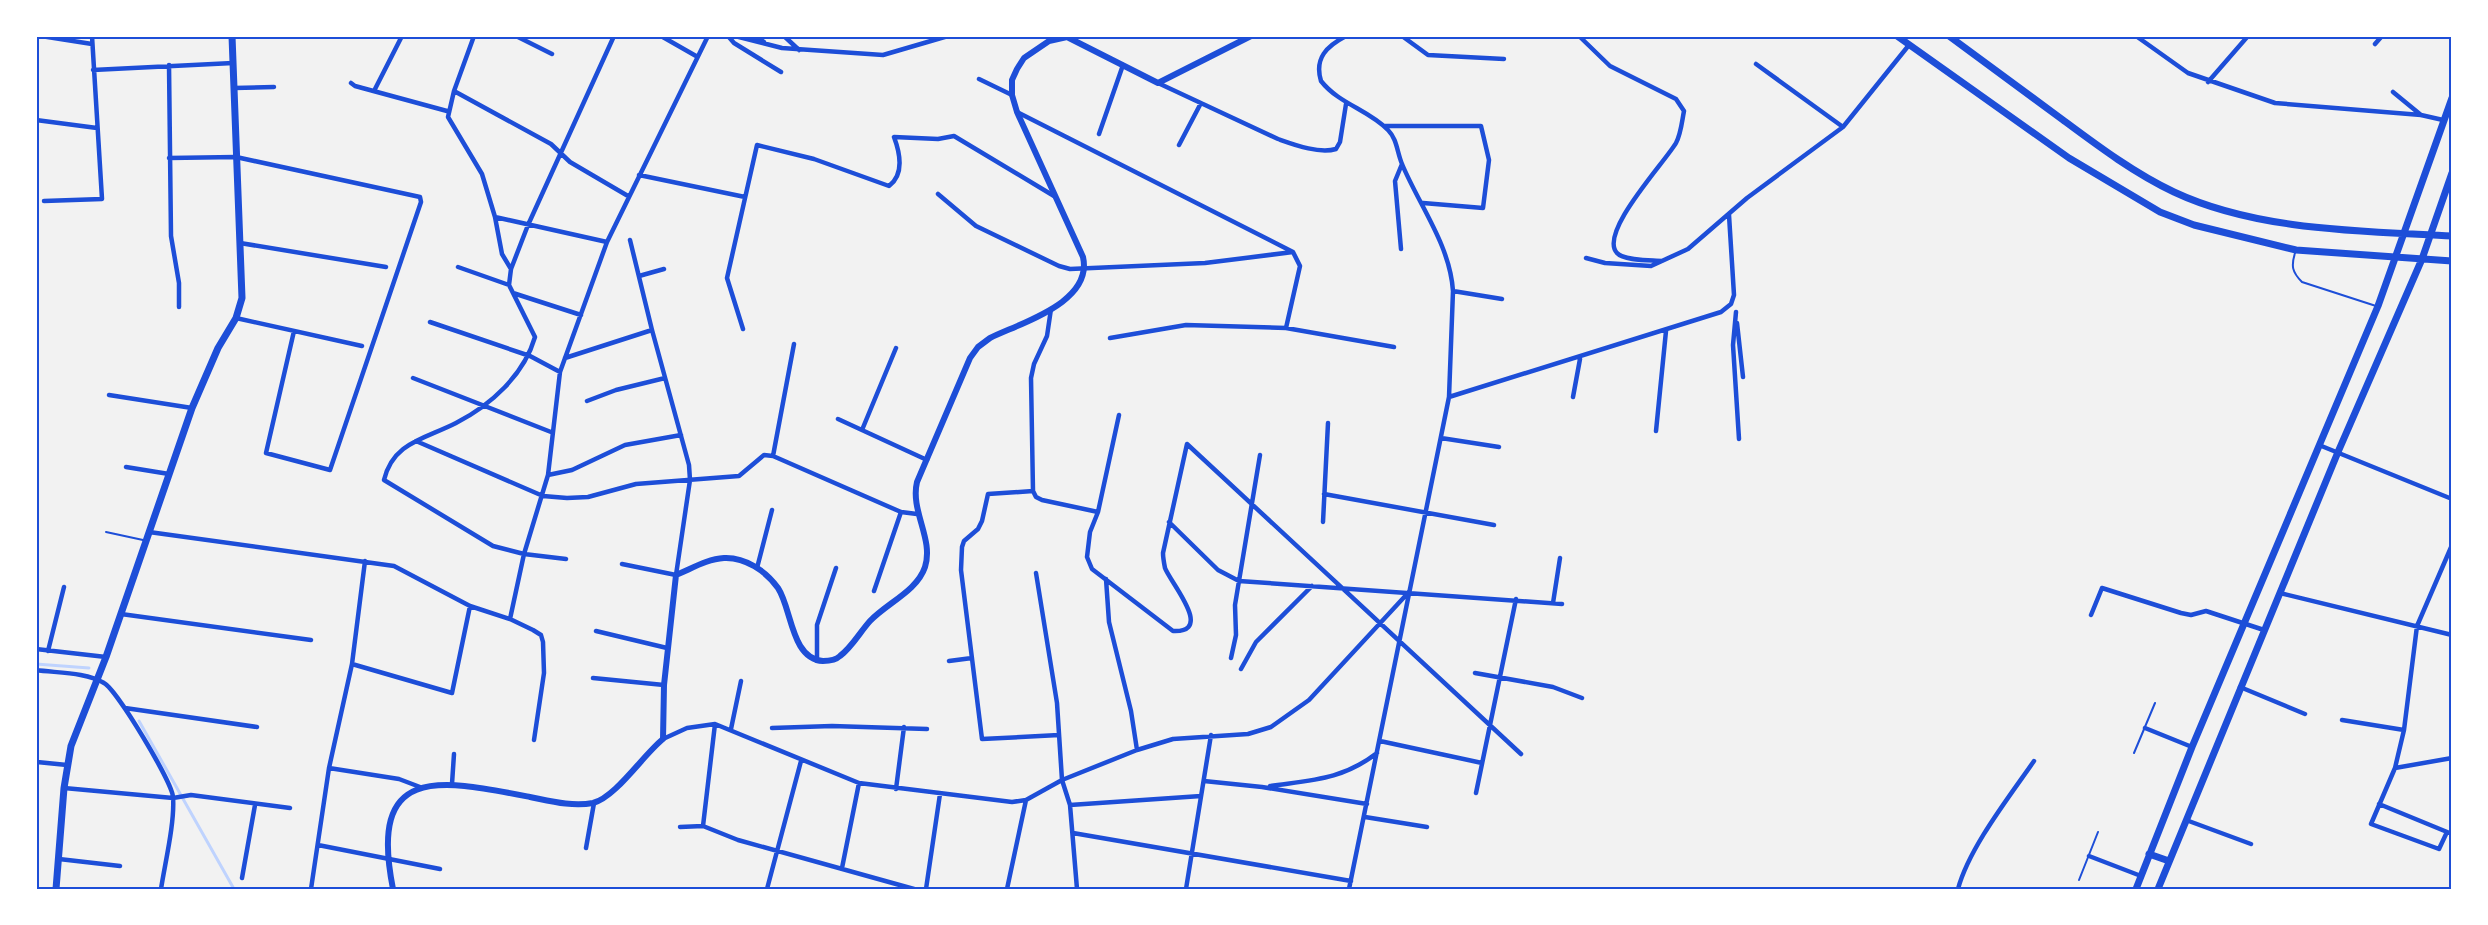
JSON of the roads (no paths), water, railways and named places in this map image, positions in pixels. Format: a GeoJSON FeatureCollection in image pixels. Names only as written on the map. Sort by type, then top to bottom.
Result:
{"type":"FeatureCollection","features":[{"type":"Feature","properties":{"kind":"main road"},"geometry":{"type":"LineString","coordinates":[[56,889],[67,765],[78,725],[106,657],[192,408],[218,348],[236,318],[243,287],[232,36]]}},
{"type":"Feature","properties":{"kind":"main road"},"geometry":{"type":"LineString","coordinates":[[1897,36],[2069,158],[2128,195],[2194,225],[2296,250],[2452,261]]}},
{"type":"Feature","properties":{"kind":"main road"},"geometry":{"type":"LineString","coordinates":[[1949,36],[2142,175],[2206,204],[2300,226],[2452,236]]}},
{"type":"Feature","properties":{"kind":"main road"},"geometry":{"type":"LineString","coordinates":[[2136,889],[2192,747],[2378,306],[2406,233],[2452,98]]}},
{"type":"Feature","properties":{"kind":"main road"},"geometry":{"type":"LineString","coordinates":[[2158,889],[2338,452],[2422,259],[2452,173]]}},
{"type":"Feature","properties":{"kind":"main road"},"geometry":{"type":"LineString","coordinates":[[2150,854],[2169,861]]}},
{"type":"Feature","properties":{"kind":"street"},"geometry":{"type":"LineString","coordinates":[[41,36],[92,44]]}},
{"type":"Feature","properties":{"kind":"street"},"geometry":{"type":"LineString","coordinates":[[44,201],[102,199],[92,36]]}},
{"type":"Feature","properties":{"kind":"street"},"geometry":{"type":"LineString","coordinates":[[374,92],[402,36]]}},
{"type":"Feature","properties":{"kind":"street"},"geometry":{"type":"LineString","coordinates":[[474,36],[447,111],[450,123],[482,174],[495,217],[502,254],[511,269]]}},
{"type":"Feature","properties":{"kind":"street"},"geometry":{"type":"LineString","coordinates":[[516,36],[552,54]]}},
{"type":"Feature","properties":{"kind":"street"},"geometry":{"type":"LineString","coordinates":[[566,559],[524,555],[493,546],[384,480],[388,464],[400,450],[457,422],[483,405],[512,380],[530,356],[536,337],[509,285],[511,269],[560,152],[614,36]]}},
{"type":"Feature","properties":{"kind":"street"},"geometry":{"type":"LineString","coordinates":[[661,36],[696,56]]}},
{"type":"Feature","properties":{"kind":"street"},"geometry":{"type":"LineString","coordinates":[[510,619],[524,555],[548,475],[560,372],[608,242],[628,196],[708,36]]}},
{"type":"Feature","properties":{"kind":"street"},"geometry":{"type":"LineString","coordinates":[[728,36],[734,43],[781,72]]}},
{"type":"Feature","properties":{"kind":"street"},"geometry":{"type":"LineString","coordinates":[[735,36],[799,50],[883,55],[948,36]]}},
{"type":"Feature","properties":{"kind":"street"},"geometry":{"type":"LineString","coordinates":[[756,36],[766,44]]}},
{"type":"Feature","properties":{"kind":"street"},"geometry":{"type":"LineString","coordinates":[[783,36],[799,50]]}},
{"type":"Feature","properties":{"kind":"street"},"geometry":{"type":"LineString","coordinates":[[1158,83],[1251,36]]}},
{"type":"Feature","properties":{"kind":"street"},"geometry":{"type":"LineString","coordinates":[[1346,36],[1325,51],[1319,70],[1325,85],[1346,104],[1384,126],[1394,137],[1402,164],[1423,202],[1452,276],[1453,291],[1449,397],[1349,889]]}},
{"type":"Feature","properties":{"kind":"street"},"geometry":{"type":"LineString","coordinates":[[1402,36],[1428,56],[1504,59]]}},
{"type":"Feature","properties":{"kind":"street"},"geometry":{"type":"LineString","coordinates":[[1579,36],[1610,66],[1676,99],[1684,111],[1677,141],[1630,205],[1612,243],[1620,256],[1663,261]]}},
{"type":"Feature","properties":{"kind":"street"},"geometry":{"type":"LineString","coordinates":[[2136,36],[2188,73],[2208,82],[2275,103],[2421,115],[2443,120]]}},
{"type":"Feature","properties":{"kind":"street"},"geometry":{"type":"LineString","coordinates":[[2208,82],[2248,36]]}},
{"type":"Feature","properties":{"kind":"street"},"geometry":{"type":"LineString","coordinates":[[2375,44],[2382,36]]}},
{"type":"Feature","properties":{"kind":"street"},"geometry":{"type":"LineString","coordinates":[[622,564],[676,575],[713,560],[726,558],[757,568],[779,589],[802,650],[817,661],[840,657],[879,612],[915,584],[925,567],[927,548],[917,514],[914,492],[970,358],[978,347],[1075,294],[1083,280],[1086,268],[1012,96],[1012,80],[1024,58],[1049,41],[1066,37],[1158,83],[1296,145],[1329,151],[1336,148],[1340,142],[1346,104]]}},
{"type":"Feature","properties":{"kind":"street"},"geometry":{"type":"LineString","coordinates":[[1587,258],[1605,263],[1651,266],[1688,249],[1747,198],[1843,127],[1910,45]]}},
{"type":"Feature","properties":{"kind":"street"},"geometry":{"type":"LineString","coordinates":[[93,70],[233,63]]}},
{"type":"Feature","properties":{"kind":"street"},"geometry":{"type":"LineString","coordinates":[[1756,64],[1843,127]]}},
{"type":"Feature","properties":{"kind":"street"},"geometry":{"type":"LineString","coordinates":[[169,65],[171,236],[179,283],[179,307]]}},
{"type":"Feature","properties":{"kind":"street"},"geometry":{"type":"LineString","coordinates":[[1099,134],[1123,65]]}},
{"type":"Feature","properties":{"kind":"street"},"geometry":{"type":"LineString","coordinates":[[979,79],[1012,96]]}},
{"type":"Feature","properties":{"kind":"street"},"geometry":{"type":"LineString","coordinates":[[351,83],[355,87],[447,111]]}},
{"type":"Feature","properties":{"kind":"street"},"geometry":{"type":"LineString","coordinates":[[234,88],[274,87]]}},
{"type":"Feature","properties":{"kind":"street"},"geometry":{"type":"LineString","coordinates":[[454,91],[551,144],[570,162],[628,196]]}},
{"type":"Feature","properties":{"kind":"street"},"geometry":{"type":"LineString","coordinates":[[2393,92],[2421,115]]}},
{"type":"Feature","properties":{"kind":"street"},"geometry":{"type":"LineString","coordinates":[[1179,145],[1201,103]]}},
{"type":"Feature","properties":{"kind":"street"},"geometry":{"type":"LineString","coordinates":[[1017,112],[1293,252],[1300,266],[1286,328]]}},
{"type":"Feature","properties":{"kind":"street"},"geometry":{"type":"LineString","coordinates":[[36,120],[97,128]]}},
{"type":"Feature","properties":{"kind":"street"},"geometry":{"type":"LineString","coordinates":[[1384,126],[1482,126],[1489,160],[1483,208],[1423,202]]}},
{"type":"Feature","properties":{"kind":"street"},"geometry":{"type":"LineString","coordinates":[[743,329],[727,278],[757,145],[814,159],[889,186],[894,182],[901,160],[894,137],[954,136],[1054,196]]}},
{"type":"Feature","properties":{"kind":"street"},"geometry":{"type":"LineString","coordinates":[[170,158],[236,157],[420,197],[421,202],[398,276],[330,470],[266,453],[294,331]]}},
{"type":"Feature","properties":{"kind":"street"},"geometry":{"type":"LineString","coordinates":[[1401,249],[1395,181],[1402,164]]}},
{"type":"Feature","properties":{"kind":"street"},"geometry":{"type":"LineString","coordinates":[[639,175],[745,197]]}},
{"type":"Feature","properties":{"kind":"street"},"geometry":{"type":"LineString","coordinates":[[939,194],[976,226],[1059,266],[1070,269],[1205,263],[1293,252]]}},
{"type":"Feature","properties":{"kind":"street"},"geometry":{"type":"LineString","coordinates":[[1449,397],[1580,358],[1721,312],[1731,304],[1734,295],[1729,215]]}},
{"type":"Feature","properties":{"kind":"street"},"geometry":{"type":"LineString","coordinates":[[495,217],[608,242]]}},
{"type":"Feature","properties":{"kind":"street"},"geometry":{"type":"LineString","coordinates":[[630,240],[689,465],[690,480],[667,648],[663,739]]}},
{"type":"Feature","properties":{"kind":"street"},"geometry":{"type":"LineString","coordinates":[[240,243],[386,267]]}},
{"type":"Feature","properties":{"kind":"street"},"geometry":{"type":"LineString","coordinates":[[458,267],[509,285]]}},
{"type":"Feature","properties":{"kind":"street"},"geometry":{"type":"LineString","coordinates":[[639,276],[664,268]]}},
{"type":"Feature","properties":{"kind":"street"},"geometry":{"type":"LineString","coordinates":[[1453,291],[1502,299]]}},
{"type":"Feature","properties":{"kind":"street"},"geometry":{"type":"LineString","coordinates":[[512,293],[581,315]]}},
{"type":"Feature","properties":{"kind":"street"},"geometry":{"type":"LineString","coordinates":[[1731,304],[1736,312],[1743,377]]}},
{"type":"Feature","properties":{"kind":"street"},"geometry":{"type":"LineString","coordinates":[[1051,308],[1047,336],[1034,364],[1031,378],[1033,491],[1036,497],[1098,512]]}},
{"type":"Feature","properties":{"kind":"street"},"geometry":{"type":"LineString","coordinates":[[1736,312],[1733,345],[1739,439]]}},
{"type":"Feature","properties":{"kind":"street"},"geometry":{"type":"LineString","coordinates":[[236,318],[362,346]]}},
{"type":"Feature","properties":{"kind":"street"},"geometry":{"type":"LineString","coordinates":[[430,322],[530,356],[560,372]]}},
{"type":"Feature","properties":{"kind":"street"},"geometry":{"type":"LineString","coordinates":[[1110,339],[1186,325],[1286,328],[1394,347]]}},
{"type":"Feature","properties":{"kind":"street"},"geometry":{"type":"LineString","coordinates":[[565,358],[652,330]]}},
{"type":"Feature","properties":{"kind":"street"},"geometry":{"type":"LineString","coordinates":[[1656,431],[1666,331]]}},
{"type":"Feature","properties":{"kind":"street"},"geometry":{"type":"LineString","coordinates":[[773,456],[794,344]]}},
{"type":"Feature","properties":{"kind":"street"},"geometry":{"type":"LineString","coordinates":[[862,430],[896,348]]}},
{"type":"Feature","properties":{"kind":"street"},"geometry":{"type":"LineString","coordinates":[[1573,397],[1580,358]]}},
{"type":"Feature","properties":{"kind":"street"},"geometry":{"type":"LineString","coordinates":[[413,378],[552,432]]}},
{"type":"Feature","properties":{"kind":"street"},"geometry":{"type":"LineString","coordinates":[[587,401],[616,390],[665,378]]}},
{"type":"Feature","properties":{"kind":"street"},"geometry":{"type":"LineString","coordinates":[[109,395],[192,408]]}},
{"type":"Feature","properties":{"kind":"street"},"geometry":{"type":"LineString","coordinates":[[1119,415],[1098,512],[1090,532],[1088,563],[1106,579],[1173,631],[1181,632],[1188,627],[1191,618],[1190,609],[1165,567],[1163,553],[1188,444],[1382,622],[1521,754]]}},
{"type":"Feature","properties":{"kind":"street"},"geometry":{"type":"LineString","coordinates":[[838,418],[927,460]]}},
{"type":"Feature","properties":{"kind":"street"},"geometry":{"type":"LineString","coordinates":[[1323,522],[1328,423]]}},
{"type":"Feature","properties":{"kind":"street"},"geometry":{"type":"LineString","coordinates":[[548,475],[572,470],[625,445],[681,435]]}},
{"type":"Feature","properties":{"kind":"street"},"geometry":{"type":"LineString","coordinates":[[1441,438],[1499,447]]}},
{"type":"Feature","properties":{"kind":"street"},"geometry":{"type":"LineString","coordinates":[[416,441],[543,496],[588,497],[636,484],[739,476],[764,455],[773,456],[901,512],[917,514]]}},
{"type":"Feature","properties":{"kind":"street"},"geometry":{"type":"LineString","coordinates":[[2319,445],[2452,498]]}},
{"type":"Feature","properties":{"kind":"street"},"geometry":{"type":"LineString","coordinates":[[1231,658],[1236,635],[1235,605],[1260,455]]}},
{"type":"Feature","properties":{"kind":"street"},"geometry":{"type":"LineString","coordinates":[[126,467],[170,474]]}},
{"type":"Feature","properties":{"kind":"street"},"geometry":{"type":"LineString","coordinates":[[1033,491],[988,494],[978,529],[964,541],[961,570],[982,739],[1059,735]]}},
{"type":"Feature","properties":{"kind":"street"},"geometry":{"type":"LineString","coordinates":[[1324,494],[1494,525]]}},
{"type":"Feature","properties":{"kind":"street"},"geometry":{"type":"LineString","coordinates":[[757,568],[772,510]]}},
{"type":"Feature","properties":{"kind":"street"},"geometry":{"type":"LineString","coordinates":[[874,591],[901,512]]}},
{"type":"Feature","properties":{"kind":"street"},"geometry":{"type":"LineString","coordinates":[[1169,522],[1218,570],[1239,580],[1562,604]]}},
{"type":"Feature","properties":{"kind":"street"},"geometry":{"type":"LineString","coordinates":[[149,532],[394,566],[470,606],[510,619],[541,635],[544,673],[534,740]]}},
{"type":"Feature","properties":{"kind":"street"},"geometry":{"type":"LineString","coordinates":[[2379,804],[2450,833],[2439,849],[2371,824],[2379,804],[2395,768],[2404,730],[2416,626],[2452,544]]}},
{"type":"Feature","properties":{"kind":"street"},"geometry":{"type":"LineString","coordinates":[[1553,603],[1560,558]]}},
{"type":"Feature","properties":{"kind":"street"},"geometry":{"type":"LineString","coordinates":[[310,889],[329,768],[352,664],[365,561]]}},
{"type":"Feature","properties":{"kind":"street"},"geometry":{"type":"LineString","coordinates":[[817,661],[817,625],[836,568]]}},
{"type":"Feature","properties":{"kind":"street"},"geometry":{"type":"LineString","coordinates":[[1036,573],[1059,735],[1062,780],[1070,805],[1077,889]]}},
{"type":"Feature","properties":{"kind":"street"},"geometry":{"type":"LineString","coordinates":[[1106,579],[1109,622],[1131,711],[1137,750]]}},
{"type":"Feature","properties":{"kind":"street"},"geometry":{"type":"LineString","coordinates":[[1241,669],[1256,642],[1312,586]]}},
{"type":"Feature","properties":{"kind":"street"},"geometry":{"type":"LineString","coordinates":[[48,651],[64,587]]}},
{"type":"Feature","properties":{"kind":"street"},"geometry":{"type":"LineString","coordinates":[[2091,615],[2102,588],[2181,613],[2191,615],[2206,611],[2264,630]]}},
{"type":"Feature","properties":{"kind":"street"},"geometry":{"type":"LineString","coordinates":[[393,889],[386,856],[391,816],[396,803],[406,793],[420,787],[452,784],[558,803],[594,802],[610,795],[641,759],[663,739],[687,728],[715,724],[858,783],[940,794],[1012,801],[1026,800],[1062,780],[1137,750],[1173,739],[1248,734],[1271,727],[1309,700],[1410,591]]}},
{"type":"Feature","properties":{"kind":"street"},"geometry":{"type":"LineString","coordinates":[[2280,593],[2452,634]]}},
{"type":"Feature","properties":{"kind":"street"},"geometry":{"type":"LineString","coordinates":[[1476,793],[1516,599]]}},
{"type":"Feature","properties":{"kind":"street"},"geometry":{"type":"LineString","coordinates":[[352,664],[452,693],[470,606]]}},
{"type":"Feature","properties":{"kind":"street"},"geometry":{"type":"LineString","coordinates":[[121,614],[311,640]]}},
{"type":"Feature","properties":{"kind":"street"},"geometry":{"type":"LineString","coordinates":[[596,631],[667,648]]}},
{"type":"Feature","properties":{"kind":"street"},"geometry":{"type":"LineString","coordinates":[[36,650],[106,657]]}},
{"type":"Feature","properties":{"kind":"street"},"geometry":{"type":"LineString","coordinates":[[949,661],[972,658]]}},
{"type":"Feature","properties":{"kind":"street"},"geometry":{"type":"LineString","coordinates":[[36,670],[97,679],[111,688],[176,797],[161,889]]}},
{"type":"Feature","properties":{"kind":"street"},"geometry":{"type":"LineString","coordinates":[[1475,673],[1553,687],[1582,698]]}},
{"type":"Feature","properties":{"kind":"street"},"geometry":{"type":"LineString","coordinates":[[593,678],[664,685]]}},
{"type":"Feature","properties":{"kind":"street"},"geometry":{"type":"LineString","coordinates":[[731,729],[741,681]]}},
{"type":"Feature","properties":{"kind":"street"},"geometry":{"type":"LineString","coordinates":[[2240,687],[2305,714]]}},
{"type":"Feature","properties":{"kind":"street"},"geometry":{"type":"LineString","coordinates":[[125,708],[257,727]]}},
{"type":"Feature","properties":{"kind":"street"},"geometry":{"type":"LineString","coordinates":[[2342,720],[2404,730]]}},
{"type":"Feature","properties":{"kind":"street"},"geometry":{"type":"LineString","coordinates":[[703,826],[715,724]]}},
{"type":"Feature","properties":{"kind":"street"},"geometry":{"type":"LineString","coordinates":[[771,728],[832,726],[927,729]]}},
{"type":"Feature","properties":{"kind":"street"},"geometry":{"type":"LineString","coordinates":[[896,789],[904,727]]}},
{"type":"Feature","properties":{"kind":"street"},"geometry":{"type":"LineString","coordinates":[[2145,728],[2192,747]]}},
{"type":"Feature","properties":{"kind":"street"},"geometry":{"type":"LineString","coordinates":[[1186,889],[1211,735]]}},
{"type":"Feature","properties":{"kind":"street"},"geometry":{"type":"LineString","coordinates":[[1380,741],[1482,763]]}},
{"type":"Feature","properties":{"kind":"street"},"geometry":{"type":"LineString","coordinates":[[1262,787],[1332,778],[1357,768],[1377,753]]}},
{"type":"Feature","properties":{"kind":"street"},"geometry":{"type":"LineString","coordinates":[[452,784],[454,754]]}},
{"type":"Feature","properties":{"kind":"street"},"geometry":{"type":"LineString","coordinates":[[2395,768],[2452,758]]}},
{"type":"Feature","properties":{"kind":"street"},"geometry":{"type":"LineString","coordinates":[[766,889],[801,761]]}},
{"type":"Feature","properties":{"kind":"street"},"geometry":{"type":"LineString","coordinates":[[1958,889],[1987,831],[2034,761]]}},
{"type":"Feature","properties":{"kind":"street"},"geometry":{"type":"LineString","coordinates":[[37,762],[67,765]]}},
{"type":"Feature","properties":{"kind":"street"},"geometry":{"type":"LineString","coordinates":[[329,768],[399,779],[420,787]]}},
{"type":"Feature","properties":{"kind":"street"},"geometry":{"type":"LineString","coordinates":[[1204,781],[1262,787],[1367,804]]}},
{"type":"Feature","properties":{"kind":"street"},"geometry":{"type":"LineString","coordinates":[[842,868],[858,783]]}},
{"type":"Feature","properties":{"kind":"street"},"geometry":{"type":"LineString","coordinates":[[64,788],[176,797],[185,795],[290,808]]}},
{"type":"Feature","properties":{"kind":"street"},"geometry":{"type":"LineString","coordinates":[[926,889],[940,794]]}},
{"type":"Feature","properties":{"kind":"street"},"geometry":{"type":"LineString","coordinates":[[1070,805],[1201,796]]}},
{"type":"Feature","properties":{"kind":"street"},"geometry":{"type":"LineString","coordinates":[[1008,889],[1026,800]]}},
{"type":"Feature","properties":{"kind":"street"},"geometry":{"type":"LineString","coordinates":[[586,848],[594,802]]}},
{"type":"Feature","properties":{"kind":"street"},"geometry":{"type":"LineString","coordinates":[[242,878],[255,805]]}},
{"type":"Feature","properties":{"kind":"street"},"geometry":{"type":"LineString","coordinates":[[1365,817],[1426,827]]}},
{"type":"Feature","properties":{"kind":"street"},"geometry":{"type":"LineString","coordinates":[[2186,820],[2252,844]]}},
{"type":"Feature","properties":{"kind":"street"},"geometry":{"type":"LineString","coordinates":[[680,827],[703,826],[738,840],[914,889]]}},
{"type":"Feature","properties":{"kind":"street"},"geometry":{"type":"LineString","coordinates":[[1073,833],[1351,881]]}},
{"type":"Feature","properties":{"kind":"street"},"geometry":{"type":"LineString","coordinates":[[318,845],[386,856],[440,869]]}},
{"type":"Feature","properties":{"kind":"street"},"geometry":{"type":"LineString","coordinates":[[2089,856],[2141,876]]}},
{"type":"Feature","properties":{"kind":"street"},"geometry":{"type":"LineString","coordinates":[[59,859],[120,866]]}},
{"type":"Feature","properties":{"kind":"lane"},"geometry":{"type":"LineString","coordinates":[[2296,250],[2292,263],[2294,274],[2302,282],[2378,306]]}},
{"type":"Feature","properties":{"kind":"lane"},"geometry":{"type":"LineString","coordinates":[[106,532],[146,541]]}},
{"type":"Feature","properties":{"kind":"lane"},"geometry":{"type":"LineString","coordinates":[[2134,753],[2155,703]]}},
{"type":"Feature","properties":{"kind":"lane"},"geometry":{"type":"LineString","coordinates":[[2079,880],[2098,832]]}},
{"type":"Feature","properties":{"kind":"waterway"},"geometry":{"type":"LineString","coordinates":[[36,664],[89,668]]}},
{"type":"Feature","properties":{"kind":"waterway"},"geometry":{"type":"LineString","coordinates":[[139,721],[234,889]]}}]}
